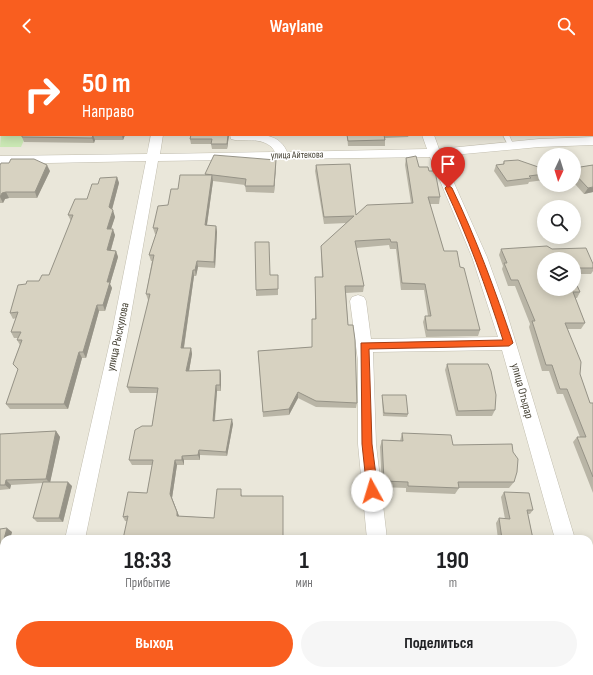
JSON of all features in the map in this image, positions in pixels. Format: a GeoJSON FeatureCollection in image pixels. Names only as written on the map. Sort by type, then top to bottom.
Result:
{"type":"FeatureCollection","features":[{"type":"Feature","properties":{"kind":"street","name":"улица Рыскулова"},"geometry":{"type":"LineString","coordinates":[[76,535],[119,337],[157,136]]}},
{"type":"Feature","properties":{"kind":"street"},"geometry":{"type":"LineString","coordinates":[[235,136],[267,139],[276,143],[282,155]]}},
{"type":"Feature","properties":{"kind":"street","name":"улица Отырар"},"geometry":{"type":"LineString","coordinates":[[428,136],[434,153],[475,246],[509,343],[564,535]]}},
{"type":"Feature","properties":{"kind":"street","name":"улица Айтекова"},"geometry":{"type":"LineString","coordinates":[[0,160],[434,153],[508,140],[593,141]]}},
{"type":"Feature","properties":{"kind":"street"},"geometry":{"type":"LineString","coordinates":[[358,301],[366,360],[367,444],[377,535]]}},
{"type":"Feature","properties":{"kind":"street"},"geometry":{"type":"LineString","coordinates":[[364,346],[509,343]]}},
{"type":"Feature","properties":{"kind":"shaded area"},"geometry":{"type":"Polygon","coordinates":[[[0,136],[593,136],[593,535],[0,535],[0,136]]]}},
{"type":"Feature","properties":{"kind":"green space"},"geometry":{"type":"Polygon","coordinates":[[[1,136],[26,136],[21,147],[0,147],[1,136]]]}},
{"type":"Feature","properties":{"kind":"building"},"geometry":{"type":"Polygon","coordinates":[[[22,136],[93,136],[92,138],[22,136]]]}},
{"type":"Feature","properties":{"kind":"building"},"geometry":{"type":"Polygon","coordinates":[[[191,136],[228,136],[227,144],[211,144],[212,139],[190,139],[191,136]]]}},
{"type":"Feature","properties":{"kind":"building"},"geometry":{"type":"Polygon","coordinates":[[[347,136],[384,136],[385,140],[348,141],[347,136]]]}},
{"type":"Feature","properties":{"kind":"building"},"geometry":{"type":"Polygon","coordinates":[[[214,155],[276,160],[274,186],[245,186],[246,179],[205,174],[214,155]]]}},
{"type":"Feature","properties":{"kind":"building"},"geometry":{"type":"Polygon","coordinates":[[[416,156],[419,167],[428,167],[429,171],[435,171],[440,197],[428,197],[444,251],[457,251],[460,267],[464,268],[480,330],[427,330],[425,316],[431,316],[425,284],[402,283],[397,242],[391,242],[390,239],[355,241],[364,286],[345,286],[348,325],[353,325],[355,340],[357,403],[316,401],[298,392],[289,409],[263,412],[258,351],[312,347],[312,319],[316,319],[315,277],[323,277],[321,246],[354,216],[324,217],[316,165],[350,164],[356,215],[367,205],[413,203],[406,158],[416,156]]]}},
{"type":"Feature","properties":{"kind":"building"},"geometry":{"type":"Polygon","coordinates":[[[11,159],[34,159],[47,165],[35,192],[6,192],[2,193],[0,197],[0,165],[1,163],[9,163],[11,159]]]}},
{"type":"Feature","properties":{"kind":"building"},"geometry":{"type":"Polygon","coordinates":[[[518,160],[537,167],[537,175],[529,176],[531,178],[507,181],[496,165],[504,164],[504,161],[518,160]]]}},
{"type":"Feature","properties":{"kind":"building"},"geometry":{"type":"Polygon","coordinates":[[[593,165],[593,187],[588,188],[581,180],[581,167],[593,165]]]}},
{"type":"Feature","properties":{"kind":"building"},"geometry":{"type":"Polygon","coordinates":[[[180,175],[212,175],[205,225],[216,226],[214,262],[197,261],[195,270],[193,270],[181,348],[191,348],[186,371],[220,370],[220,385],[216,385],[213,421],[232,419],[226,452],[199,450],[198,455],[182,456],[182,460],[175,460],[170,494],[177,512],[177,516],[214,518],[217,489],[241,489],[241,496],[283,496],[283,535],[124,535],[128,516],[123,517],[128,492],[147,493],[153,460],[129,460],[135,430],[142,426],[152,426],[158,388],[127,387],[150,294],[146,294],[154,255],[149,255],[158,228],[153,228],[158,206],[168,205],[171,189],[178,189],[180,175]]]}},
{"type":"Feature","properties":{"kind":"building"},"geometry":{"type":"Polygon","coordinates":[[[117,177],[109,207],[113,210],[107,229],[113,229],[107,250],[116,251],[107,282],[110,282],[103,305],[97,305],[83,352],[79,352],[64,404],[6,404],[18,369],[13,364],[22,340],[17,340],[21,332],[11,332],[18,312],[10,313],[18,285],[26,284],[27,281],[39,281],[42,275],[49,275],[73,215],[68,215],[75,199],[87,199],[92,184],[98,184],[100,178],[117,177]]]}},
{"type":"Feature","properties":{"kind":"building"},"geometry":{"type":"Polygon","coordinates":[[[255,242],[269,242],[270,275],[278,275],[278,289],[256,290],[255,242]]]}},
{"type":"Feature","properties":{"kind":"building"},"geometry":{"type":"Polygon","coordinates":[[[547,246],[552,249],[586,248],[593,264],[593,268],[581,268],[581,252],[537,252],[537,296],[575,296],[585,323],[565,323],[581,362],[580,374],[590,403],[593,403],[593,477],[577,437],[586,437],[567,389],[560,389],[552,365],[546,365],[532,321],[535,321],[518,280],[511,280],[504,263],[507,263],[501,249],[547,246]]]}},
{"type":"Feature","properties":{"kind":"building"},"geometry":{"type":"Polygon","coordinates":[[[447,364],[488,364],[496,395],[495,410],[458,411],[447,364]]]}},
{"type":"Feature","properties":{"kind":"building"},"geometry":{"type":"Polygon","coordinates":[[[382,395],[406,395],[408,414],[384,413],[382,395]]]}},
{"type":"Feature","properties":{"kind":"building"},"geometry":{"type":"Polygon","coordinates":[[[56,431],[46,479],[6,480],[5,485],[0,485],[0,434],[56,431]]]}},
{"type":"Feature","properties":{"kind":"building"},"geometry":{"type":"Polygon","coordinates":[[[402,433],[451,435],[453,445],[512,444],[513,452],[518,459],[517,472],[514,482],[458,482],[459,488],[408,486],[408,482],[384,481],[382,440],[403,441],[402,433]]]}},
{"type":"Feature","properties":{"kind":"building"},"geometry":{"type":"Polygon","coordinates":[[[43,482],[68,482],[59,518],[33,518],[43,482]]]}},
{"type":"Feature","properties":{"kind":"building"},"geometry":{"type":"Polygon","coordinates":[[[504,492],[529,493],[533,510],[527,510],[532,535],[501,535],[499,518],[510,519],[504,492]]]}},
{"type":"Feature","properties":{"kind":"building"},"geometry":{"type":"Polygon","coordinates":[[[7,528],[5,535],[0,535],[0,529],[7,528]]]}},
{"type":"Feature","properties":{"kind":"route"},"geometry":{"type":"LineString","coordinates":[[372,491],[367,444],[366,360],[364,346],[509,343],[470,232],[448,188]]}}]}
